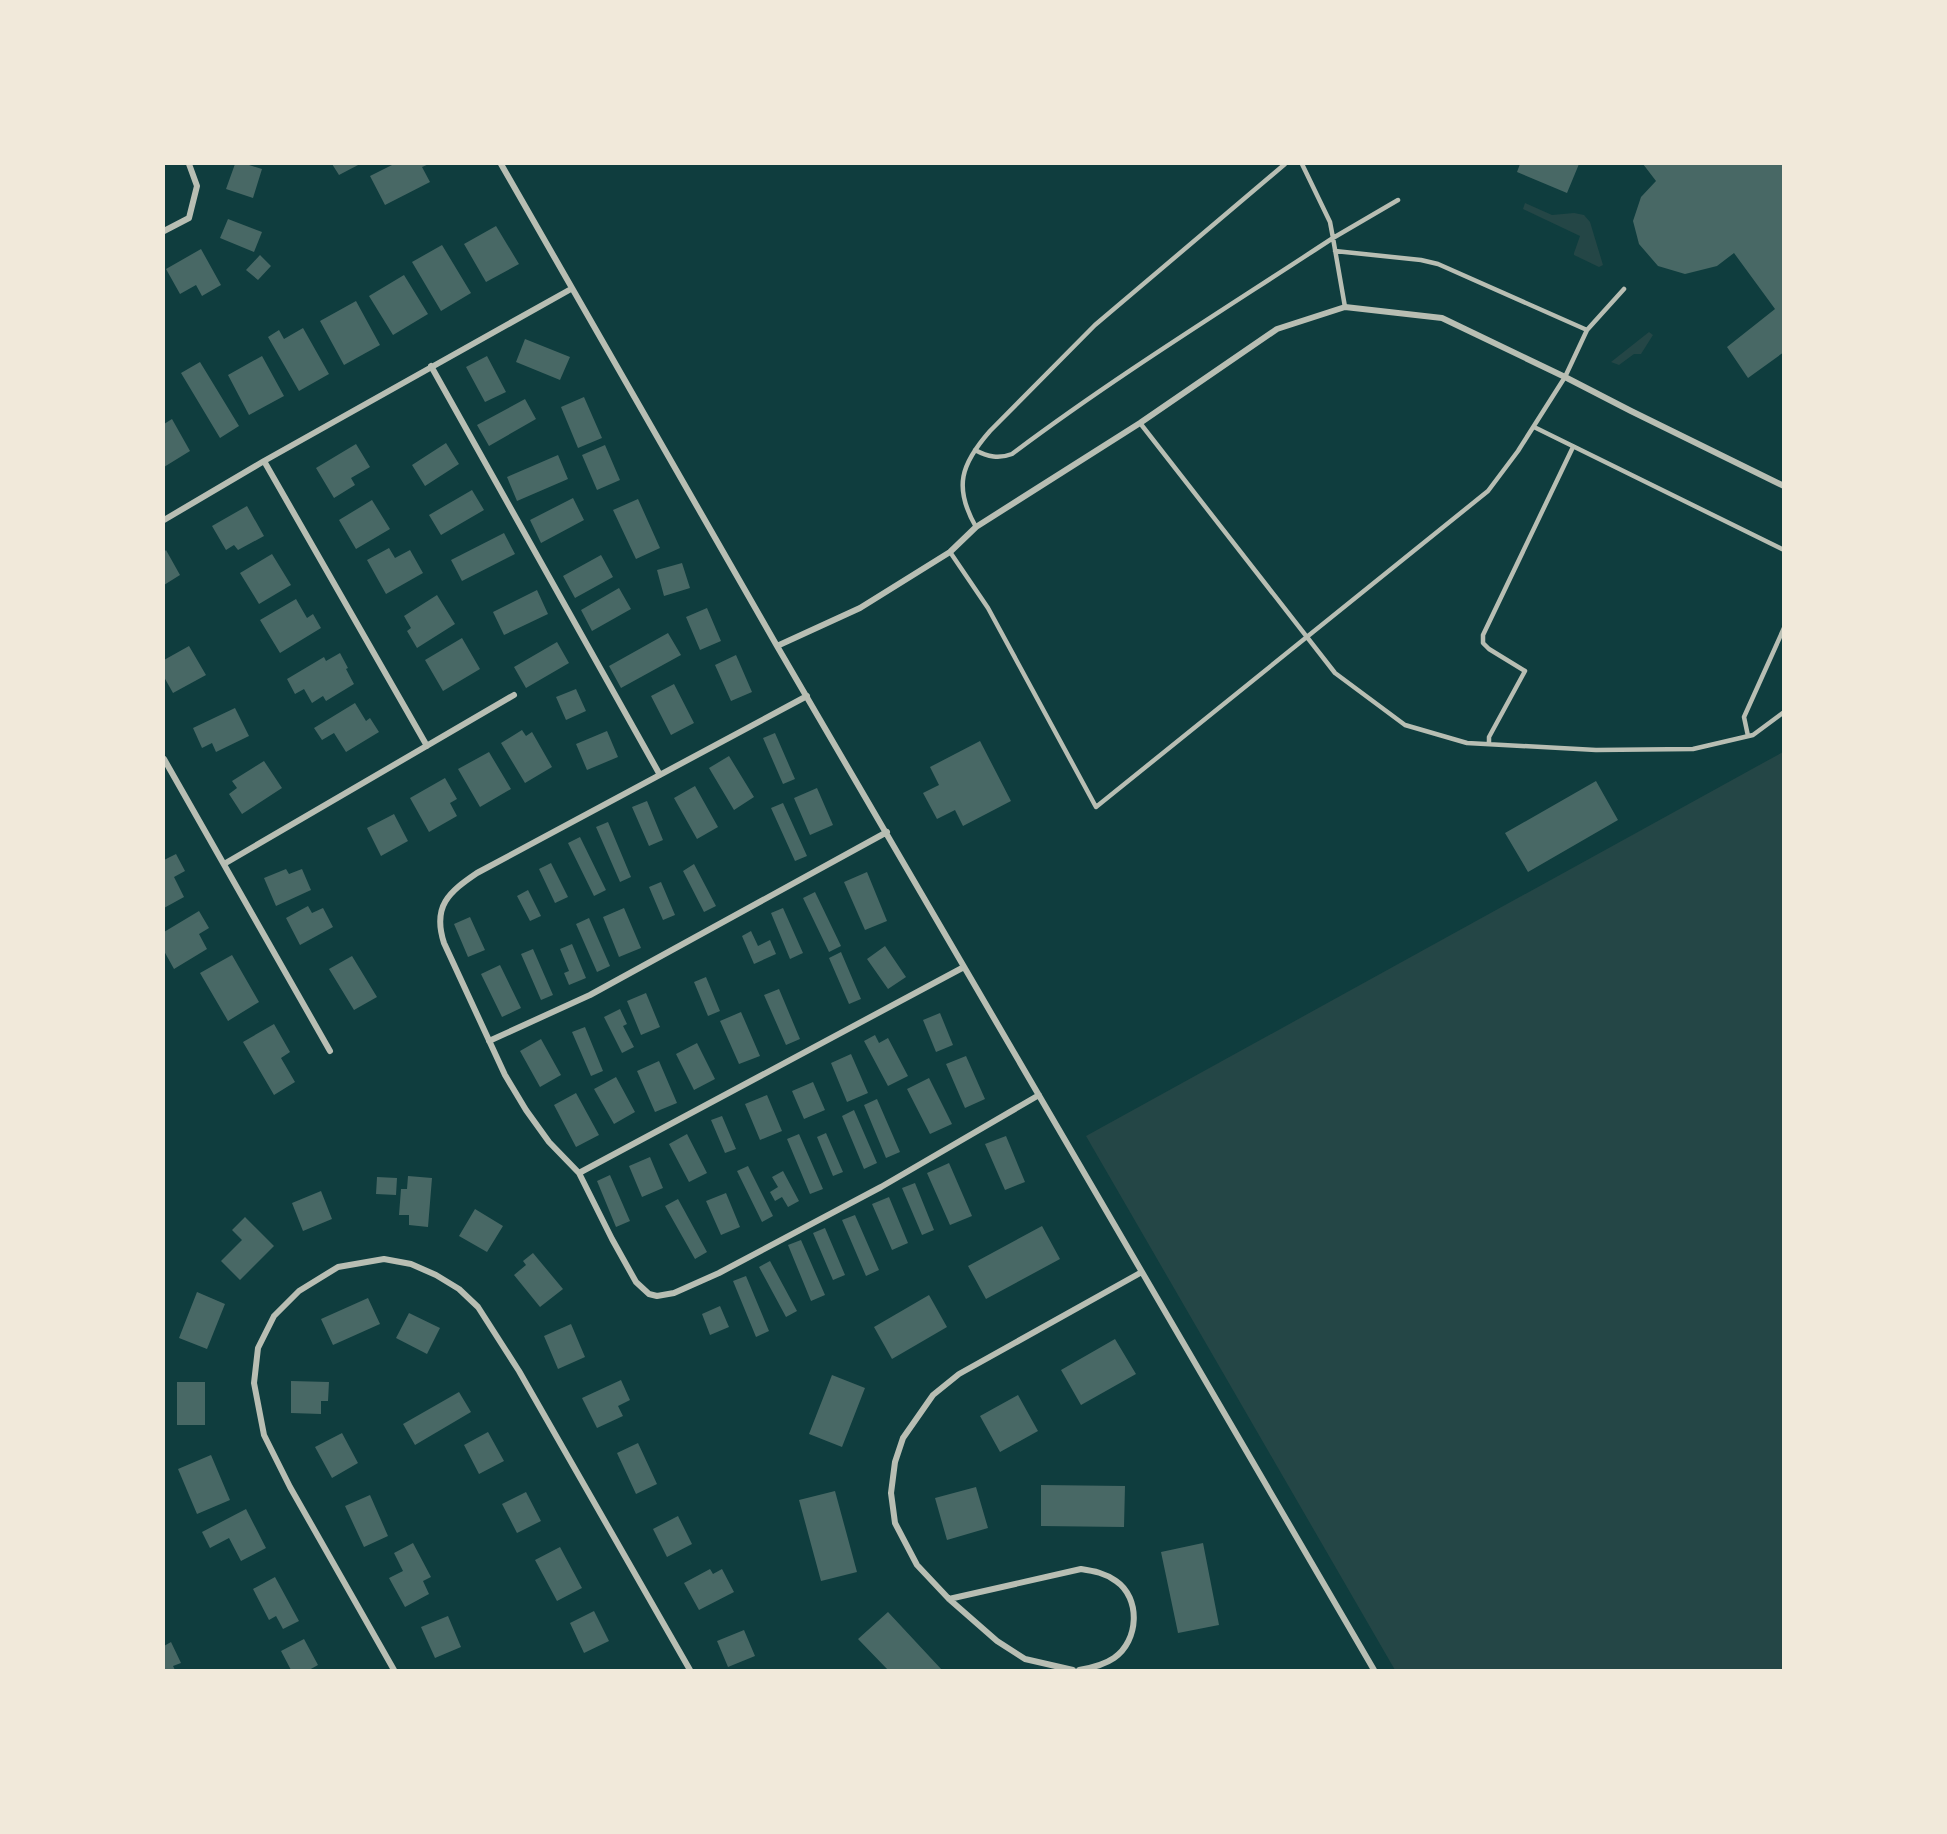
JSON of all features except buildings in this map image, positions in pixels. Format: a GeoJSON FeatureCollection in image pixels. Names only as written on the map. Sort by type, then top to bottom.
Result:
{"type":"FeatureCollection","features":[{"type":"Feature","properties":{"kind":"street"},"geometry":{"type":"LineString","coordinates":[[164,231],[189,218],[197,186],[189,164]]}},
{"type":"Feature","properties":{"kind":"street"},"geometry":{"type":"LineString","coordinates":[[501,164],[777,646],[1374,1671]]}},
{"type":"Feature","properties":{"kind":"street"},"geometry":{"type":"LineString","coordinates":[[164,520],[431,366],[571,289]]}},
{"type":"Feature","properties":{"kind":"street"},"geometry":{"type":"LineString","coordinates":[[777,646],[860,608],[950,552],[976,528],[1140,423],[1277,329],[1345,307],[1442,318],[1784,486]]}},
{"type":"Feature","properties":{"kind":"street"},"geometry":{"type":"LineString","coordinates":[[431,366],[660,775]]}},
{"type":"Feature","properties":{"kind":"street"},"geometry":{"type":"LineString","coordinates":[[264,461],[427,746]]}},
{"type":"Feature","properties":{"kind":"street"},"geometry":{"type":"LineString","coordinates":[[224,864],[514,695]]}},
{"type":"Feature","properties":{"kind":"street"},"geometry":{"type":"LineString","coordinates":[[807,696],[477,873],[452,891],[444,903],[440,916],[440,930],[444,943],[489,1041],[526,1110],[549,1142],[579,1173],[612,1239],[642,1289],[649,1294],[666,1296],[719,1273],[881,1187],[1039,1095]]}},
{"type":"Feature","properties":{"kind":"street"},"geometry":{"type":"LineString","coordinates":[[164,759],[330,1051]]}},
{"type":"Feature","properties":{"kind":"street"},"geometry":{"type":"LineString","coordinates":[[489,1041],[590,995],[886,832]]}},
{"type":"Feature","properties":{"kind":"street"},"geometry":{"type":"LineString","coordinates":[[579,1173],[964,967]]}},
{"type":"Feature","properties":{"kind":"street"},"geometry":{"type":"LineString","coordinates":[[394,1671],[290,1487],[264,1435],[254,1383],[258,1348],[274,1316],[299,1291],[338,1267],[384,1259],[411,1264],[436,1275],[459,1289],[478,1307],[519,1371],[690,1671]]}},
{"type":"Feature","properties":{"kind":"street"},"geometry":{"type":"LineString","coordinates":[[1073,1671],[1025,1659],[997,1641],[949,1599],[917,1565],[895,1523],[891,1493],[895,1462],[903,1438],[933,1395],[958,1374],[1142,1272]]}},
{"type":"Feature","properties":{"kind":"street"},"geometry":{"type":"LineString","coordinates":[[949,1599],[1081,1569],[1099,1572],[1118,1582],[1131,1600],[1135,1621],[1129,1641],[1115,1657],[1079,1671]]}},
{"type":"Feature","properties":{"kind":"lane"},"geometry":{"type":"LineString","coordinates":[[976,528],[970,518],[961,488],[965,468],[990,431],[1095,325],[1285,164]]}},
{"type":"Feature","properties":{"kind":"lane"},"geometry":{"type":"LineString","coordinates":[[1302,164],[1330,222],[1345,307]]}},
{"type":"Feature","properties":{"kind":"lane"},"geometry":{"type":"LineString","coordinates":[[975,450],[983,455],[1001,458],[1012,454],[1075,407],[1171,342],[1333,238],[1398,200]]}},
{"type":"Feature","properties":{"kind":"lane"},"geometry":{"type":"LineString","coordinates":[[1335,251],[1421,260],[1438,264],[1587,330]]}},
{"type":"Feature","properties":{"kind":"lane"},"geometry":{"type":"LineString","coordinates":[[950,552],[988,608],[1096,807],[1488,491],[1518,451],[1565,377],[1587,330],[1624,289]]}},
{"type":"Feature","properties":{"kind":"lane"},"geometry":{"type":"LineString","coordinates":[[1140,423],[1335,673],[1405,725],[1467,743],[1596,750],[1693,750],[1754,735],[1784,712]]}},
{"type":"Feature","properties":{"kind":"lane"},"geometry":{"type":"LineString","coordinates":[[1534,427],[1784,550]]}},
{"type":"Feature","properties":{"kind":"lane"},"geometry":{"type":"LineString","coordinates":[[1489,744],[1525,671],[1489,649],[1483,643],[1484,635],[1574,447]]}},
{"type":"Feature","properties":{"kind":"lane"},"geometry":{"type":"LineString","coordinates":[[1748,736],[1744,717],[1784,628]]}},
{"type":"Feature","properties":{"kind":"shaded area"},"geometry":{"type":"Polygon","coordinates":[[[1525,203],[1552,215],[1574,213],[1584,215],[1590,222],[1603,265],[1599,267],[1574,255],[1580,236],[1523,209],[1525,203]]]}},
{"type":"Feature","properties":{"kind":"shaded area"},"geometry":{"type":"Polygon","coordinates":[[[1649,332],[1653,335],[1641,354],[1634,354],[1619,365],[1611,362],[1649,332]]]}},
{"type":"Feature","properties":{"kind":"shaded area"},"geometry":{"type":"Polygon","coordinates":[[[1783,752],[1783,1670],[1395,1670],[1086,1136],[1783,752]]]}}]}
